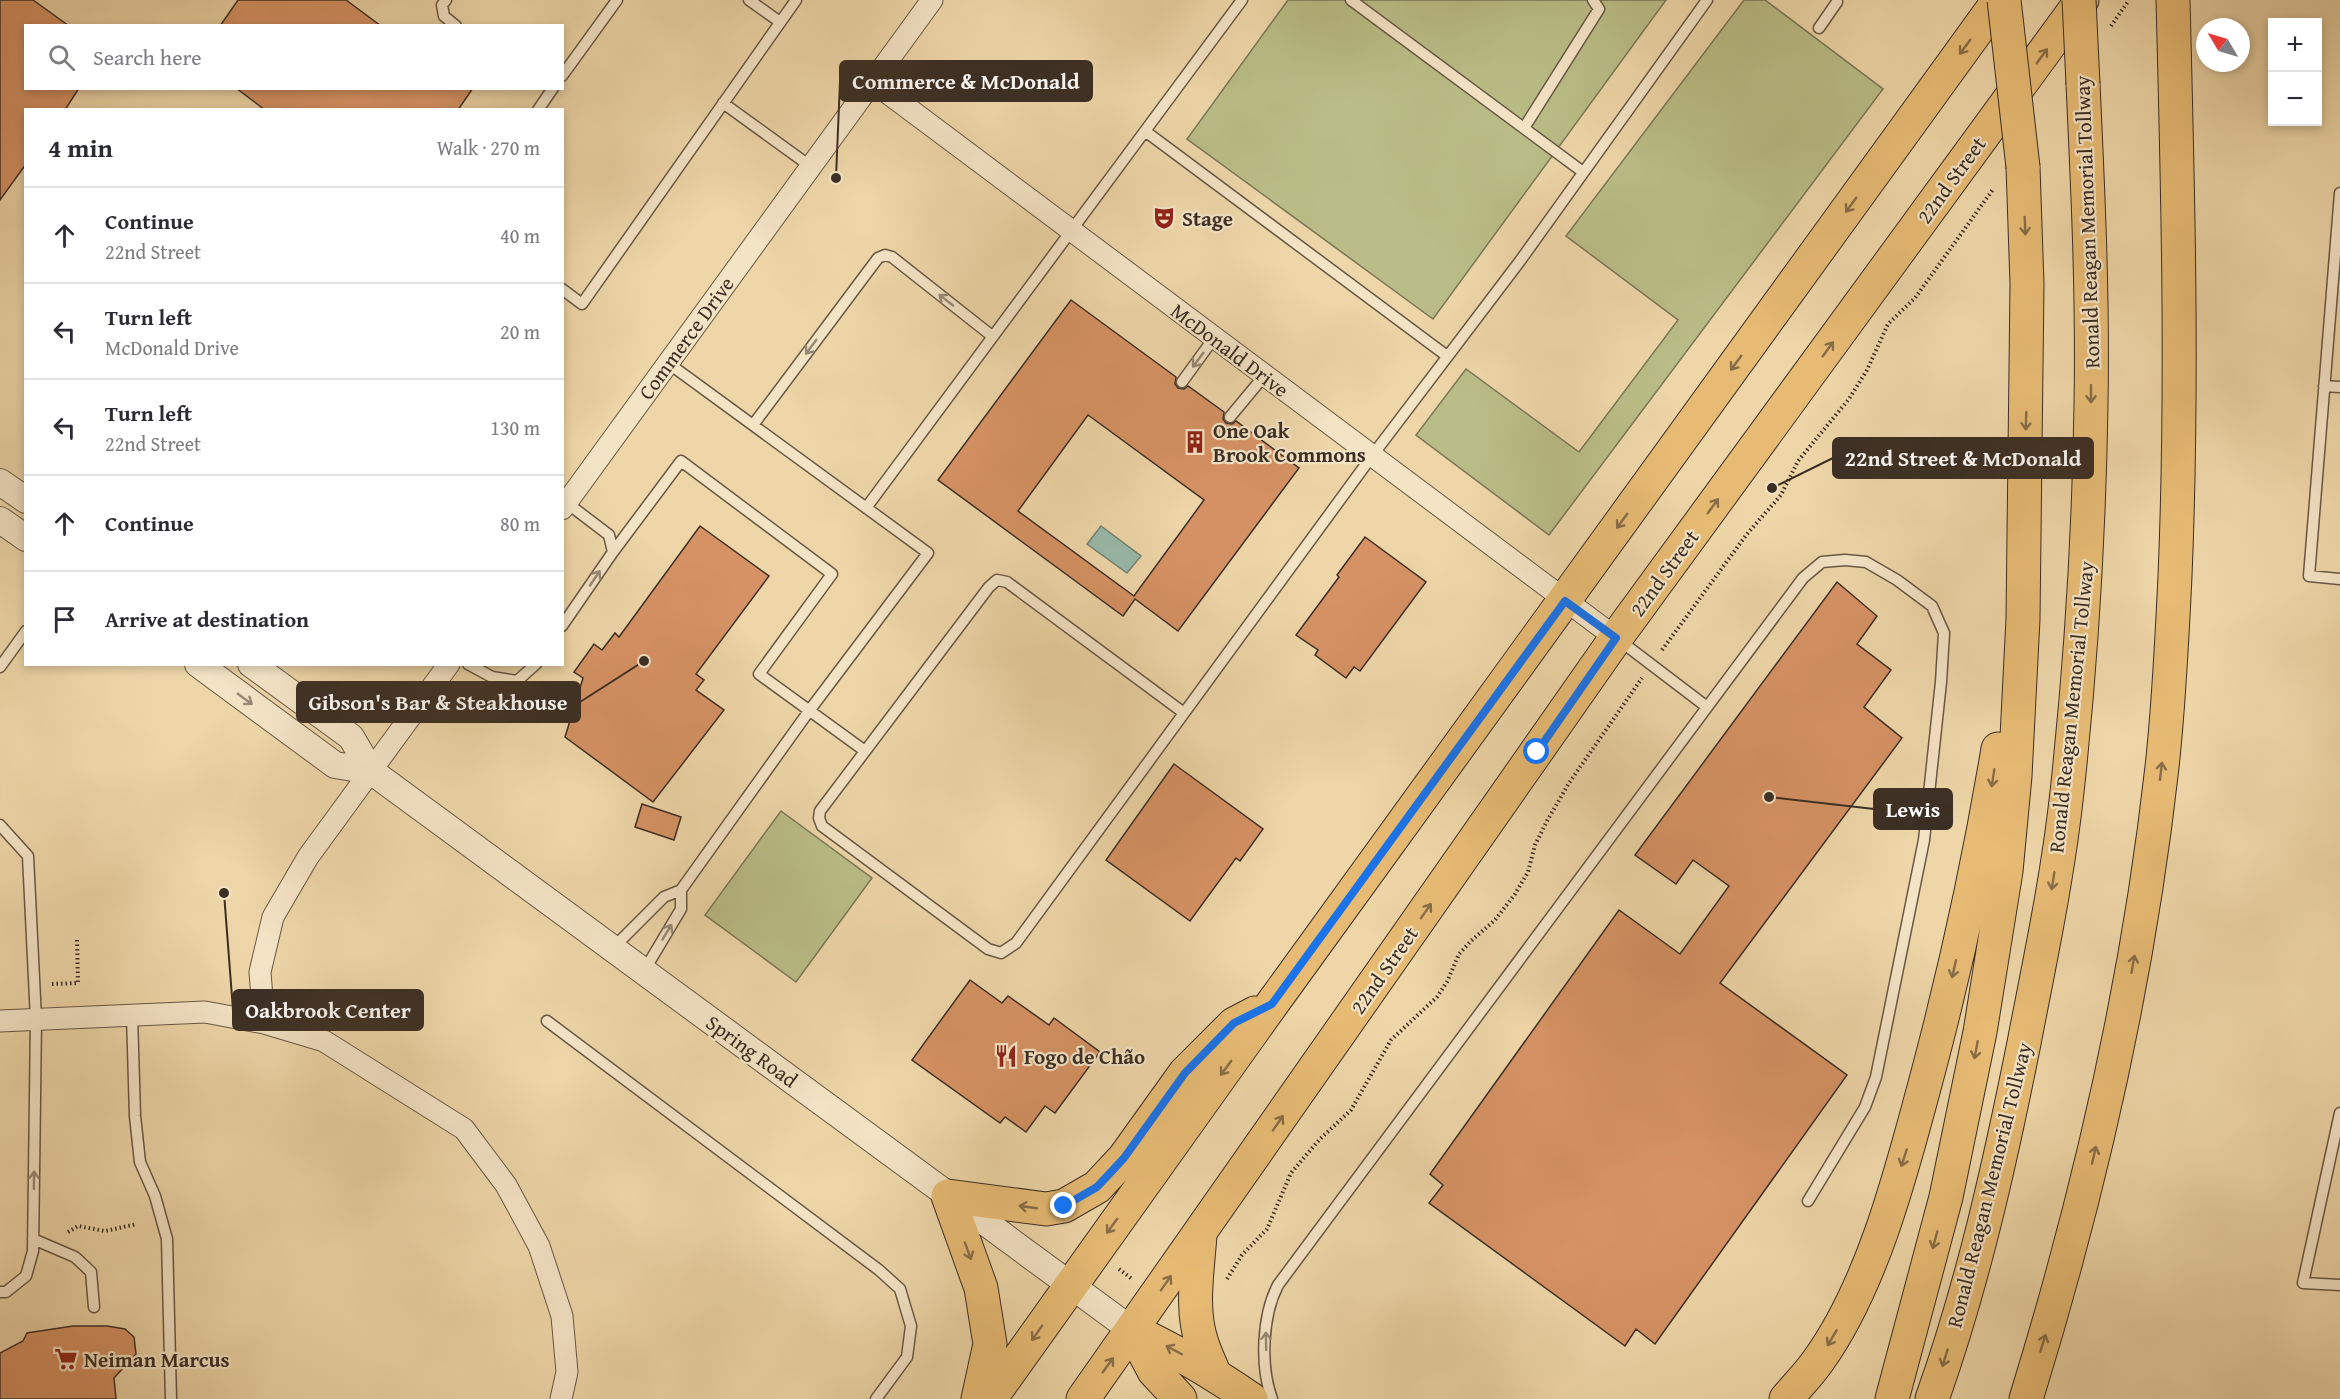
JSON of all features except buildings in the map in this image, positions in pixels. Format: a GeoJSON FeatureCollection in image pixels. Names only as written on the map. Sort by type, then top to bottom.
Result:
{"type":"FeatureCollection","features":[{"type":"Feature","properties":{"kind":"main road"},"geometry":{"type":"LineString","coordinates":[[990,1399],[1272,1004],[1999,0]]}},
{"type":"Feature","properties":{"kind":"main road","name":"Ronald Reagan Memorial Tollway"},"geometry":{"type":"LineString","coordinates":[[1892,1399],[1946,1197],[1980,1032],[2006,871],[2015,776],[2023,619],[2027,284],[2012,173],[2004,0]]}},
{"type":"Feature","properties":{"kind":"main road","name":"Ronald Reagan Memorial Tollway"},"geometry":{"type":"LineString","coordinates":[[1932,1399],[1972,1269],[2012,1104],[2043,942],[2066,795],[2087,543],[2092,402],[2081,0]]}},
{"type":"Feature","properties":{"kind":"main road","name":"22nd Street"},"geometry":{"type":"LineString","coordinates":[[1083,1399],[1616,638],[2081,0]]}},
{"type":"Feature","properties":{"kind":"main road"},"geometry":{"type":"LineString","coordinates":[[2026,1399],[2052,1315],[2084,1197],[2115,1064],[2151,854],[2162,764],[2172,627],[2181,378],[2173,0]]}},
{"type":"Feature","properties":{"kind":"main road"},"geometry":{"type":"LineString","coordinates":[[1786,1399],[1824,1351],[1850,1308],[1873,1254],[1910,1140],[1945,1009],[1972,893],[2002,723],[2024,469]]}},
{"type":"Feature","properties":{"kind":"main road"},"geometry":{"type":"LineString","coordinates":[[978,1399],[990,1344],[981,1288],[948,1196],[1046,1209],[1064,1206],[1097,1187],[1124,1158],[1185,1073],[1234,1023],[1272,1004]]}},
{"type":"Feature","properties":{"kind":"main road"},"geometry":{"type":"LineString","coordinates":[[1200,1234],[1197,1313],[1201,1341],[1214,1374]]}},
{"type":"Feature","properties":{"kind":"main road"},"geometry":{"type":"LineString","coordinates":[[1133,1330],[1170,1348],[1251,1399]]}},
{"type":"Feature","properties":{"kind":"main road"},"geometry":{"type":"LineString","coordinates":[[1133,1330],[1154,1371],[1180,1399]]}},
{"type":"Feature","properties":{"kind":"street","name":"Commerce Drive"},"geometry":{"type":"LineString","coordinates":[[565,506],[932,0]]}},
{"type":"Feature","properties":{"kind":"street","name":"McDonald Drive"},"geometry":{"type":"LineString","coordinates":[[873,82],[1616,638]]}},
{"type":"Feature","properties":{"kind":"street"},"geometry":{"type":"LineString","coordinates":[[0,482],[24,499]]}},
{"type":"Feature","properties":{"kind":"street"},"geometry":{"type":"LineString","coordinates":[[0,520],[24,537]]}},
{"type":"Feature","properties":{"kind":"street","name":"Spring Road"},"geometry":{"type":"LineString","coordinates":[[201,666],[335,765],[371,771]]}},
{"type":"Feature","properties":{"kind":"street","name":"Spring Road"},"geometry":{"type":"LineString","coordinates":[[254,666],[351,737],[371,771],[1133,1330]]}},
{"type":"Feature","properties":{"kind":"street"},"geometry":{"type":"LineString","coordinates":[[264,1023],[260,972],[273,916],[308,857],[448,666]]}},
{"type":"Feature","properties":{"kind":"street"},"geometry":{"type":"LineString","coordinates":[[0,1021],[205,1012],[264,1023],[324,1041],[464,1129],[506,1185],[539,1246],[562,1316],[567,1372],[561,1399]]}},
{"type":"Feature","properties":{"kind":"lane"},"geometry":{"type":"LineString","coordinates":[[446,0],[442,5],[444,16],[454,24]]}},
{"type":"Feature","properties":{"kind":"lane"},"geometry":{"type":"LineString","coordinates":[[564,73],[617,0]]}},
{"type":"Feature","properties":{"kind":"lane"},"geometry":{"type":"LineString","coordinates":[[749,0],[780,22]]}},
{"type":"Feature","properties":{"kind":"lane"},"geometry":{"type":"LineString","coordinates":[[564,290],[582,303],[796,0]]}},
{"type":"Feature","properties":{"kind":"lane"},"geometry":{"type":"LineString","coordinates":[[866,508],[1242,0]]}},
{"type":"Feature","properties":{"kind":"lane"},"geometry":{"type":"LineString","coordinates":[[1351,0],[1583,172]]}},
{"type":"Feature","properties":{"kind":"lane"},"geometry":{"type":"LineString","coordinates":[[1524,128],[1599,9],[1593,0]]}},
{"type":"Feature","properties":{"kind":"lane"},"geometry":{"type":"LineString","coordinates":[[1184,713],[1007,582],[998,580],[989,586],[820,811],[819,818],[822,826],[987,949],[1000,954],[1016,943],[1707,0]]}},
{"type":"Feature","properties":{"kind":"lane"},"geometry":{"type":"LineString","coordinates":[[1819,28],[1838,2]]}},
{"type":"Feature","properties":{"kind":"lane"},"geometry":{"type":"LineString","coordinates":[[539,108],[547,91]]}},
{"type":"Feature","properties":{"kind":"lane"},"geometry":{"type":"LineString","coordinates":[[723,103],[810,166]]}},
{"type":"Feature","properties":{"kind":"lane"},"geometry":{"type":"LineString","coordinates":[[1145,131],[1448,356]]}},
{"type":"Feature","properties":{"kind":"lane"},"geometry":{"type":"LineString","coordinates":[[2340,193],[2309,576],[2340,579]]}},
{"type":"Feature","properties":{"kind":"lane"},"geometry":{"type":"LineString","coordinates":[[753,425],[878,258],[885,255],[892,257],[992,336]]}},
{"type":"Feature","properties":{"kind":"lane"},"geometry":{"type":"LineString","coordinates":[[1182,382],[1214,338]]}},
{"type":"Feature","properties":{"kind":"lane"},"geometry":{"type":"LineString","coordinates":[[612,948],[664,897],[681,890],[809,711],[928,553],[668,363]]}},
{"type":"Feature","properties":{"kind":"lane"},"geometry":{"type":"LineString","coordinates":[[1230,417],[1264,376]]}},
{"type":"Feature","properties":{"kind":"lane"},"geometry":{"type":"LineString","coordinates":[[2324,386],[2340,387]]}},
{"type":"Feature","properties":{"kind":"lane"},"geometry":{"type":"LineString","coordinates":[[564,623],[613,552],[681,461],[832,574],[759,674],[865,752]]}},
{"type":"Feature","properties":{"kind":"lane"},"geometry":{"type":"LineString","coordinates":[[565,506],[609,535],[613,552]]}},
{"type":"Feature","properties":{"kind":"lane"},"geometry":{"type":"LineString","coordinates":[[1272,1399],[1267,1384],[1265,1321],[1270,1300],[1278,1285],[1803,578],[1822,562],[1845,560],[1866,562],[1897,580],[1932,606],[1944,633],[1924,840],[1876,1077],[1864,1107],[1808,1201]]}},
{"type":"Feature","properties":{"kind":"lane"},"geometry":{"type":"LineString","coordinates":[[0,667],[24,634]]}},
{"type":"Feature","properties":{"kind":"lane"},"geometry":{"type":"LineString","coordinates":[[1616,638],[1707,707]]}},
{"type":"Feature","properties":{"kind":"lane"},"geometry":{"type":"LineString","coordinates":[[472,666],[492,677],[516,681],[534,666]]}},
{"type":"Feature","properties":{"kind":"lane"},"geometry":{"type":"LineString","coordinates":[[0,825],[28,856],[36,1019],[33,1251],[26,1276],[6,1292],[0,1292]]}},
{"type":"Feature","properties":{"kind":"lane"},"geometry":{"type":"LineString","coordinates":[[644,971],[681,909],[681,890]]}},
{"type":"Feature","properties":{"kind":"lane"},"geometry":{"type":"LineString","coordinates":[[132,1015],[135,1116],[140,1162],[155,1196],[167,1239],[171,1399]]}},
{"type":"Feature","properties":{"kind":"lane"},"geometry":{"type":"LineString","coordinates":[[547,1021],[879,1270],[900,1289],[911,1326],[907,1357],[876,1399]]}},
{"type":"Feature","properties":{"kind":"lane"},"geometry":{"type":"LineString","coordinates":[[2340,1113],[2303,1283],[2340,1285]]}},
{"type":"Feature","properties":{"kind":"lane"},"geometry":{"type":"LineString","coordinates":[[33,1239],[75,1257],[91,1272],[94,1307]]}},
{"type":"Feature","properties":{"kind":"path"},"geometry":{"type":"LineString","coordinates":[[2109,28],[2130,0]]}},
{"type":"Feature","properties":{"kind":"path"},"geometry":{"type":"LineString","coordinates":[[1675,633],[1747,534],[1781,495],[1798,460],[1850,399],[1867,370],[1888,324],[1915,298],[2012,173]]}},
{"type":"Feature","properties":{"kind":"path"},"geometry":{"type":"LineString","coordinates":[[1226,1282],[1242,1254],[1267,1229],[1291,1173],[1319,1140],[1351,1110],[1391,1040],[1437,997],[1447,982],[1459,954],[1495,920],[1515,894],[1528,872],[1535,845],[1569,783],[1631,694]]}},
{"type":"Feature","properties":{"kind":"path"},"geometry":{"type":"LineString","coordinates":[[52,984],[78,983],[77,939]]}},
{"type":"Feature","properties":{"kind":"path"},"geometry":{"type":"LineString","coordinates":[[68,1232],[78,1226],[105,1231],[137,1224]]}},
{"type":"Feature","properties":{"kind":"path"},"geometry":{"type":"LineString","coordinates":[[1095,1250],[1156,1297]]}},
{"type":"Feature","properties":{"kind":"green space"},"geometry":{"type":"Polygon","coordinates":[[[1288,0],[1666,0],[1433,319],[1187,139],[1288,0]]]}},
{"type":"Feature","properties":{"kind":"green space"},"geometry":{"type":"Polygon","coordinates":[[[1744,0],[1765,0],[1883,89],[1549,535],[1416,435],[1466,369],[1579,452],[1678,320],[1566,236],[1744,0]]]}},
{"type":"Feature","properties":{"kind":"green space"},"geometry":{"type":"Polygon","coordinates":[[[781,811],[872,878],[796,982],[705,915],[781,811]]]}},
{"type":"Feature","properties":{"kind":"shaded area"},"geometry":{"type":"Polygon","coordinates":[[[1101,526],[1141,556],[1127,573],[1087,544],[1101,526]]]}},
{"type":"Feature","properties":{"kind":"place","name":"Commerce & McDonald"},"geometry":{"type":"Point","coordinates":[836,178]}},
{"type":"Feature","properties":{"kind":"place","name":"Stage"},"geometry":{"type":"Point","coordinates":[1164,218]}},
{"type":"Feature","properties":{"kind":"place","name":"One Oak Brook Commons"},"geometry":{"type":"Point","coordinates":[1195,442]}},
{"type":"Feature","properties":{"kind":"place","name":"22nd Street & McDonald"},"geometry":{"type":"Point","coordinates":[1772,488]}},
{"type":"Feature","properties":{"kind":"place","name":"Gibson's Bar & Steakhouse"},"geometry":{"type":"Point","coordinates":[644,661]}},
{"type":"Feature","properties":{"kind":"place","name":"Lewis"},"geometry":{"type":"Point","coordinates":[1769,797]}},
{"type":"Feature","properties":{"kind":"place","name":"Oakbrook Center"},"geometry":{"type":"Point","coordinates":[224,893]}},
{"type":"Feature","properties":{"kind":"place","name":"Fogo de Chão"},"geometry":{"type":"Point","coordinates":[1006,1056]}},
{"type":"Feature","properties":{"kind":"place","name":"Neiman Marcus"},"geometry":{"type":"Point","coordinates":[66,1359]}},
{"type":"Feature","properties":{"kind":"route"},"geometry":{"type":"LineString","coordinates":[[1064,1206],[1097,1187],[1124,1158],[1185,1073],[1234,1023],[1272,1004],[1565,601],[1616,638],[1537,752]]}}]}
